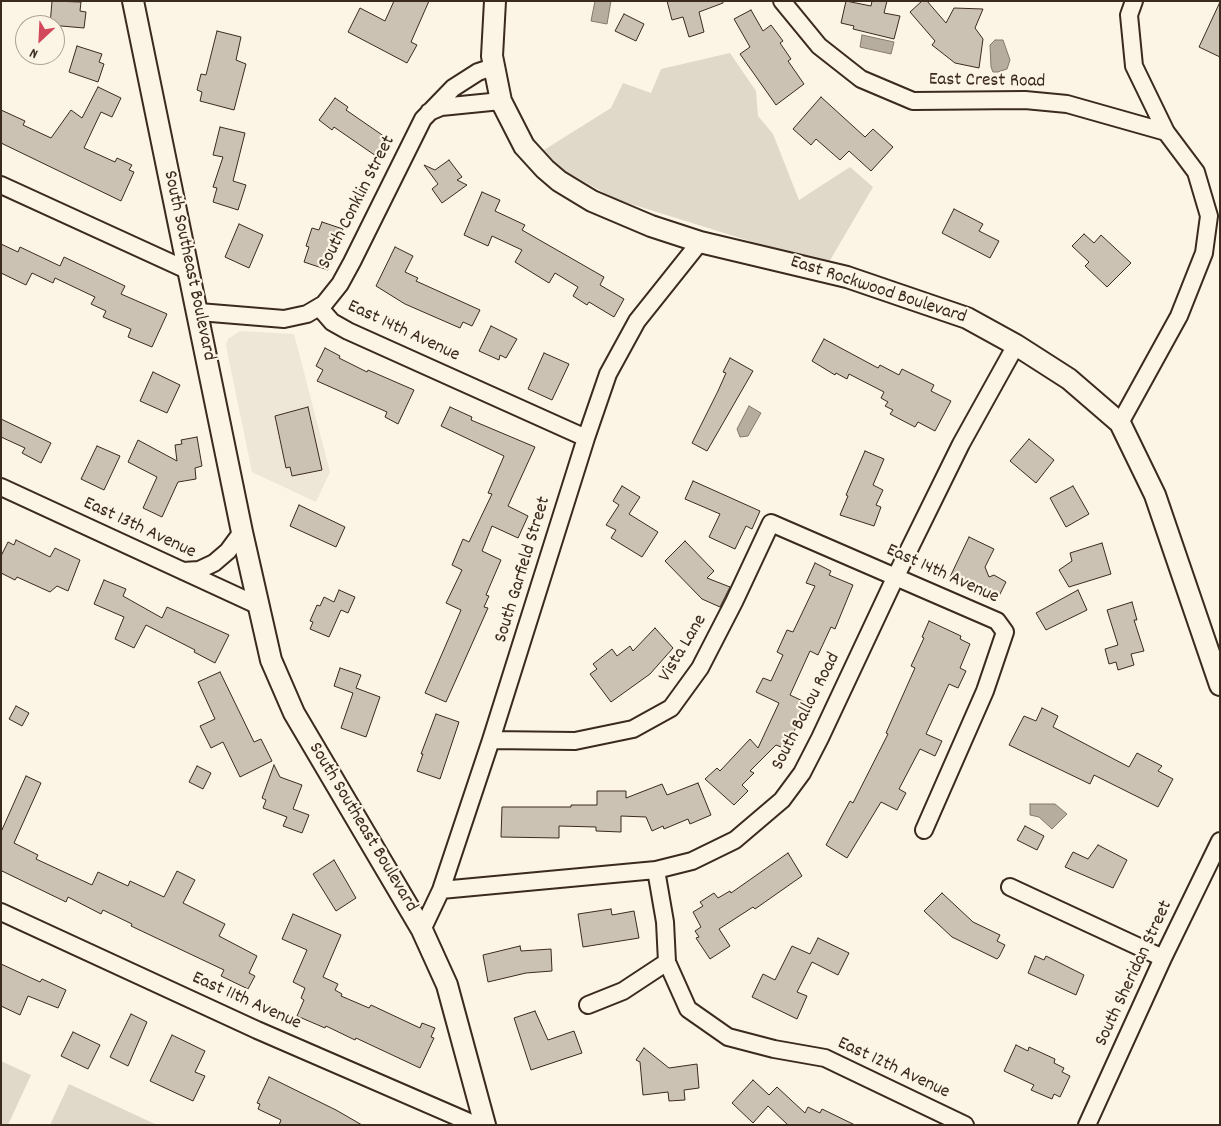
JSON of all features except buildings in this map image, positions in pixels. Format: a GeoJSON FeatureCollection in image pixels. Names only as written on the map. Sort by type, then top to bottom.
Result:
{"type":"FeatureCollection","features":[{"type":"Feature","properties":{"kind":"street","name":"South Southeast Boulevard"},"geometry":{"type":"LineString","coordinates":[[133,1],[199,312],[242,532],[271,660],[294,713],[422,930],[447,986],[485,1125]]}},
{"type":"Feature","properties":{"kind":"street","name":"East Rockwood Boulevard"},"geometry":{"type":"LineString","coordinates":[[495,1],[492,34],[493,67],[501,101],[524,146],[537,162],[559,181],[612,210],[651,226],[700,242],[847,277],[968,318],[1016,345],[1069,379],[1120,423],[1155,495],[1220,685]]}},
{"type":"Feature","properties":{"kind":"street","name":"East Crest Road"},"geometry":{"type":"LineString","coordinates":[[782,1],[819,46],[861,79],[912,101],[1025,100],[1067,104],[1166,132]]}},
{"type":"Feature","properties":{"kind":"street"},"geometry":{"type":"LineString","coordinates":[[1120,423],[1179,316],[1204,252],[1209,216],[1196,172],[1166,132],[1134,66],[1129,15],[1134,1]]}},
{"type":"Feature","properties":{"kind":"street","name":"South Conklin Street"},"geometry":{"type":"LineString","coordinates":[[319,308],[335,291],[346,274],[416,131],[428,114],[453,88],[478,72],[493,67]]}},
{"type":"Feature","properties":{"kind":"street"},"geometry":{"type":"LineString","coordinates":[[428,114],[441,107],[501,101]]}},
{"type":"Feature","properties":{"kind":"street"},"geometry":{"type":"LineString","coordinates":[[1,185],[189,271]]}},
{"type":"Feature","properties":{"kind":"street","name":"South Garfield Street"},"geometry":{"type":"LineString","coordinates":[[422,930],[441,890],[608,374],[637,321],[700,242]]}},
{"type":"Feature","properties":{"kind":"street","name":"East 14th Avenue"},"geometry":{"type":"LineString","coordinates":[[199,312],[284,319],[300,317],[319,308],[332,322],[348,331],[586,438]]}},
{"type":"Feature","properties":{"kind":"street","name":"South Ballou Road"},"geometry":{"type":"LineString","coordinates":[[441,890],[656,870],[692,861],[735,840],[782,800],[802,773],[820,738],[896,576],[961,444],[1016,345]]}},
{"type":"Feature","properties":{"kind":"street","name":"East 13th Avenue"},"geometry":{"type":"LineString","coordinates":[[1,487],[260,606]]}},
{"type":"Feature","properties":{"kind":"street","name":"East 14th Avenue"},"geometry":{"type":"LineString","coordinates":[[772,523],[997,621],[1005,632],[985,691],[924,830]]}},
{"type":"Feature","properties":{"kind":"street","name":"Vista Lane"},"geometry":{"type":"LineString","coordinates":[[491,740],[575,741],[633,729],[670,708],[700,668],[772,523]]}},
{"type":"Feature","properties":{"kind":"street"},"geometry":{"type":"LineString","coordinates":[[182,571],[199,570],[214,563],[228,551],[242,532]]}},
{"type":"Feature","properties":{"kind":"street","name":"South Sheridan Street"},"geometry":{"type":"LineString","coordinates":[[1087,1125],[1163,958],[1220,840]]}},
{"type":"Feature","properties":{"kind":"street","name":"East 12th Avenue"},"geometry":{"type":"LineString","coordinates":[[656,870],[665,922],[667,962],[688,1009],[728,1036],[774,1049],[825,1058],[965,1125]]}},
{"type":"Feature","properties":{"kind":"street"},"geometry":{"type":"LineString","coordinates":[[1010,887],[1163,958]]}},
{"type":"Feature","properties":{"kind":"street","name":"East 11th Avenue"},"geometry":{"type":"LineString","coordinates":[[1,912],[257,1030],[476,1125]]}},
{"type":"Feature","properties":{"kind":"street"},"geometry":{"type":"LineString","coordinates":[[588,1005],[623,991],[667,962]]}},
{"type":"Feature","properties":{"kind":"shaded area"},"geometry":{"type":"Polygon","coordinates":[[[595,1],[611,1],[607,24],[591,21],[595,1]]]}},
{"type":"Feature","properties":{"kind":"shaded area"},"geometry":{"type":"Polygon","coordinates":[[[862,35],[894,42],[891,54],[860,47],[862,35]]]}},
{"type":"Feature","properties":{"kind":"shaded area"},"geometry":{"type":"Polygon","coordinates":[[[995,40],[1003,40],[1010,60],[1007,69],[998,72],[993,72],[991,67],[990,45],[995,40]]]}},
{"type":"Feature","properties":{"kind":"shaded area"},"geometry":{"type":"Polygon","coordinates":[[[730,53],[756,91],[758,116],[773,134],[799,200],[850,167],[873,187],[829,262],[756,243],[615,199],[562,169],[544,150],[611,108],[623,83],[651,93],[661,69],[730,53]]]}},
{"type":"Feature","properties":{"kind":"shaded area"},"geometry":{"type":"Polygon","coordinates":[[[240,331],[294,334],[330,472],[316,502],[252,472],[226,346],[228,339],[240,331]]]}},
{"type":"Feature","properties":{"kind":"shaded area"},"geometry":{"type":"Polygon","coordinates":[[[749,406],[761,413],[748,436],[740,437],[737,429],[749,406]]]}},
{"type":"Feature","properties":{"kind":"shaded area"},"geometry":{"type":"Polygon","coordinates":[[[1030,804],[1055,804],[1067,814],[1052,829],[1039,817],[1030,815],[1030,804]]]}},
{"type":"Feature","properties":{"kind":"shaded area"},"geometry":{"type":"Polygon","coordinates":[[[1,1061],[31,1075],[8,1125],[1,1125],[1,1061]]]}},
{"type":"Feature","properties":{"kind":"shaded area"},"geometry":{"type":"Polygon","coordinates":[[[69,1084],[157,1125],[50,1125],[69,1084]]]}}]}
